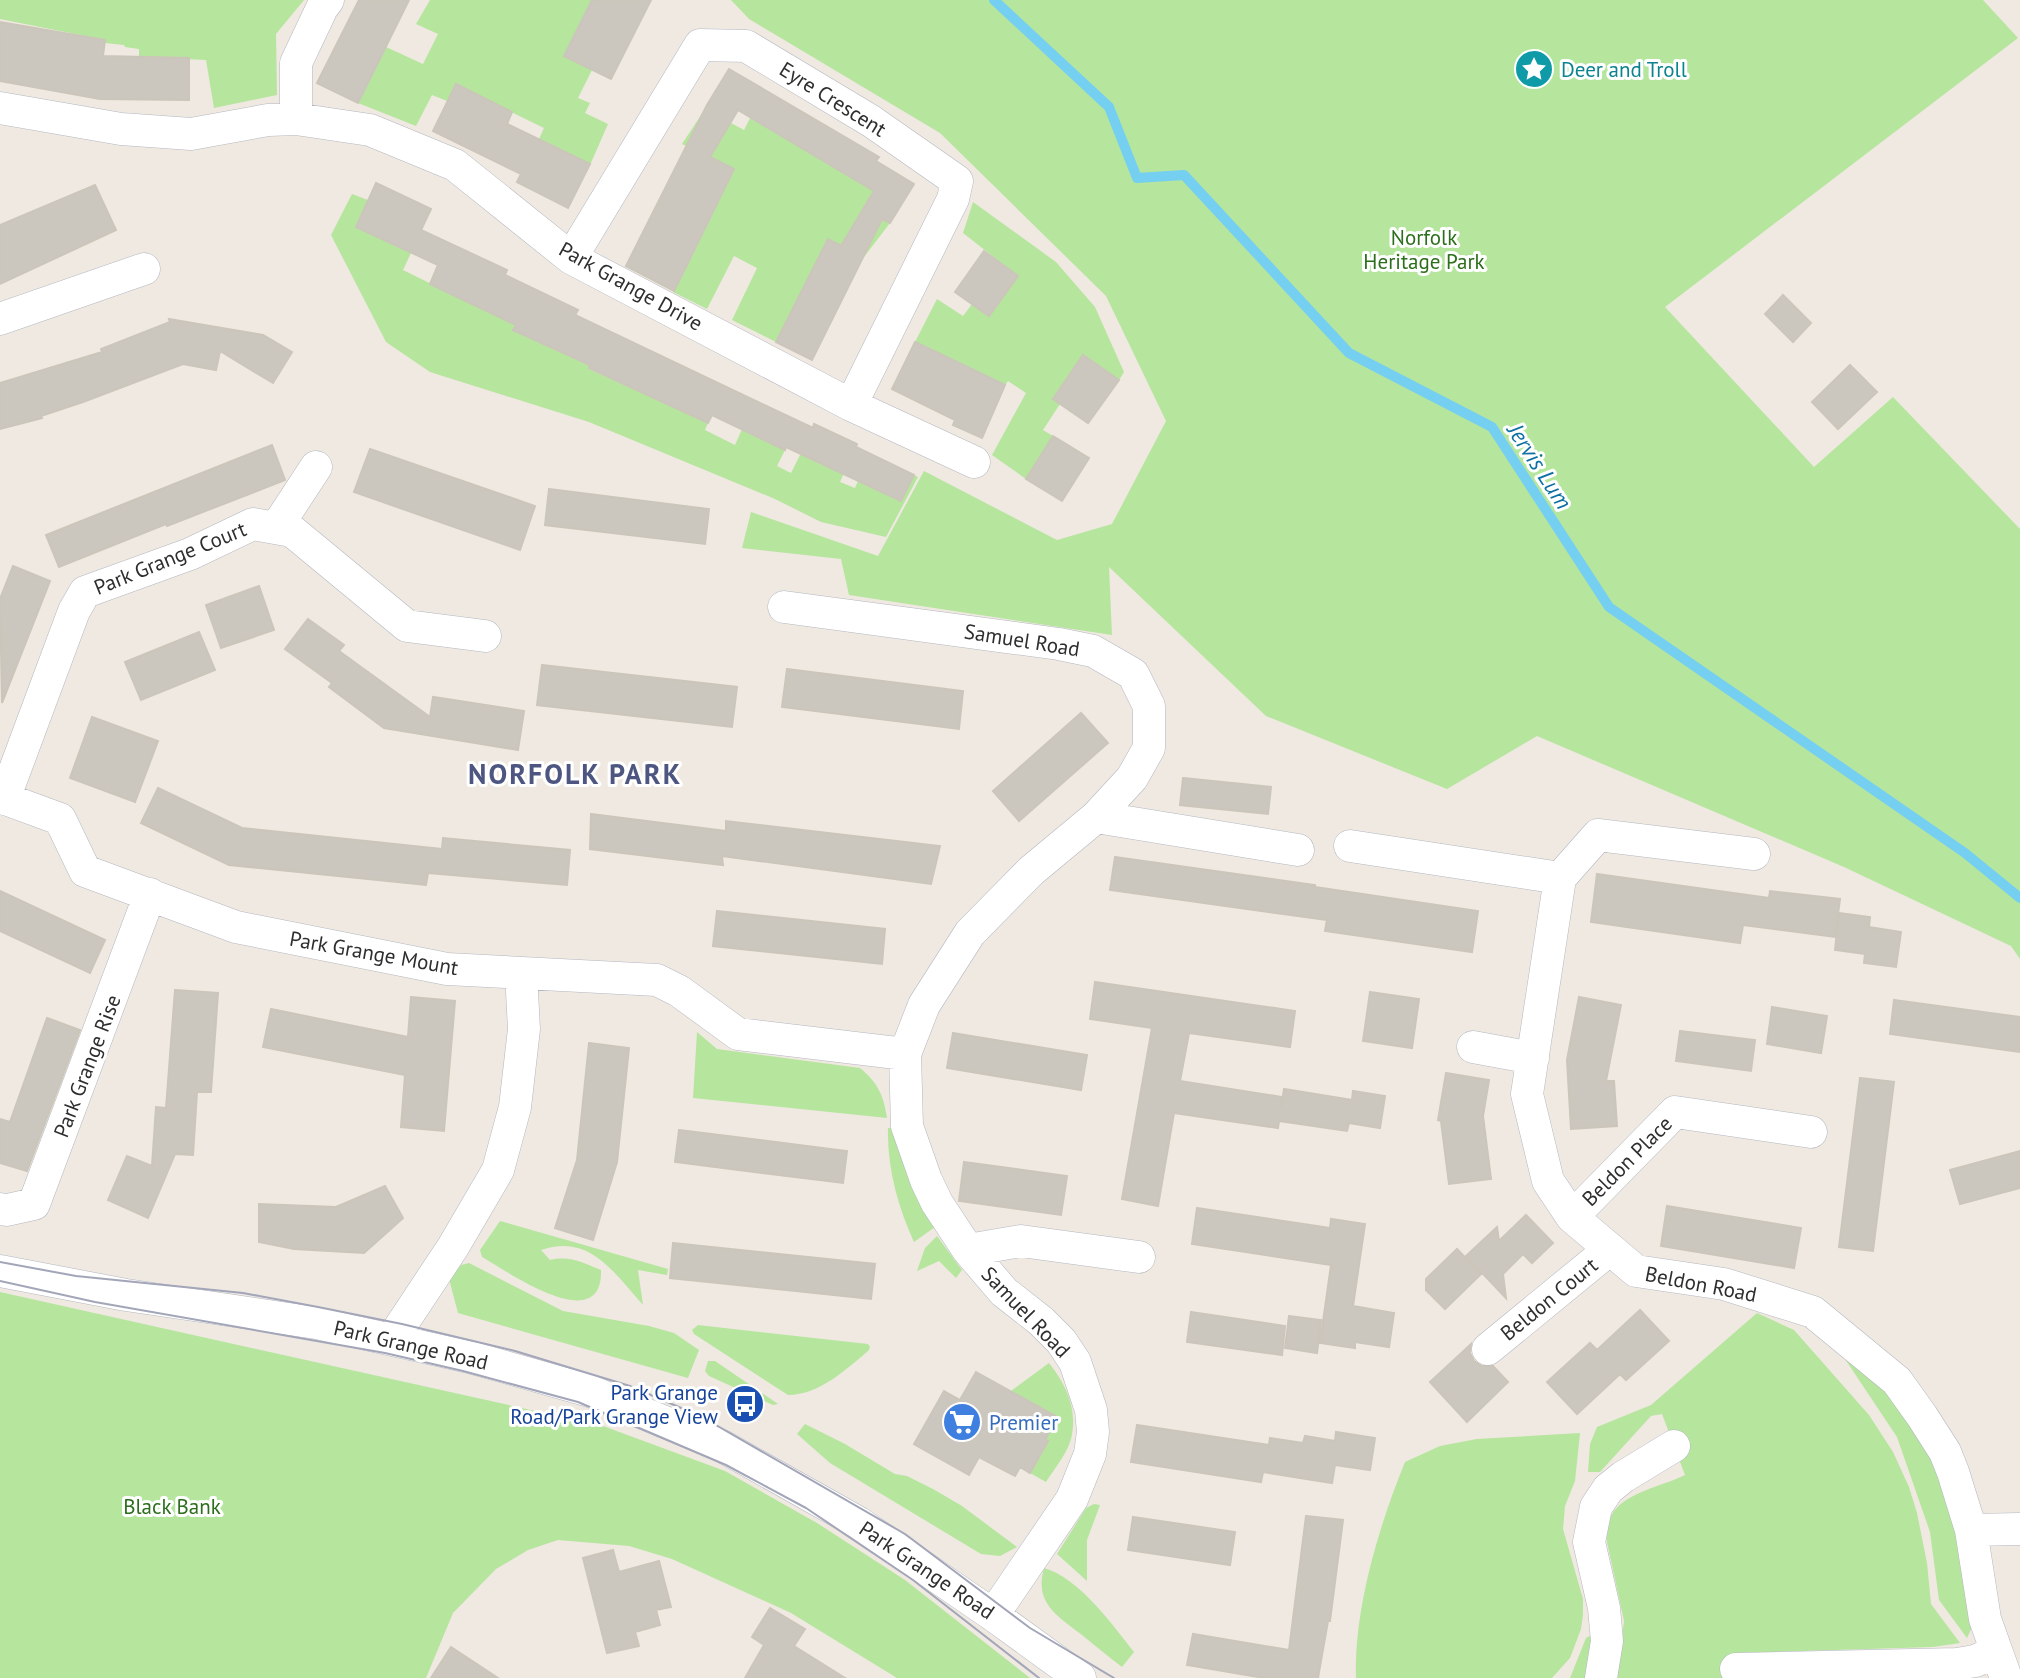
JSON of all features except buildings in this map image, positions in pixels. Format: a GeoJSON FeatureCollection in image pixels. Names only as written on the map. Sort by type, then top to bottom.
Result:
{"type":"FeatureCollection","features":[{"type":"Feature","properties":{"kind":"street"},"geometry":{"type":"LineString","coordinates":[[296,119],[296,62],[328,0]]}},
{"type":"Feature","properties":{"kind":"street","name":"Eyre Crescent"},"geometry":{"type":"LineString","coordinates":[[571,258],[700,45],[746,46],[871,121],[957,181],[953,199],[850,405]]}},
{"type":"Feature","properties":{"kind":"street","name":"Park Grange Drive"},"geometry":{"type":"LineString","coordinates":[[0,108],[121,129],[191,134],[268,120],[296,119],[370,130],[455,165],[571,258],[850,405],[974,462]]}},
{"type":"Feature","properties":{"kind":"street"},"geometry":{"type":"LineString","coordinates":[[0,319],[144,269]]}},
{"type":"Feature","properties":{"kind":"street"},"geometry":{"type":"LineString","coordinates":[[276,528],[316,467]]}},
{"type":"Feature","properties":{"kind":"street","name":"Park Grange Court"},"geometry":{"type":"LineString","coordinates":[[2,798],[74,611],[86,592],[190,554],[253,524],[292,531],[407,626],[485,636]]}},
{"type":"Feature","properties":{"kind":"street","name":"Samuel Road"},"geometry":{"type":"LineString","coordinates":[[784,607],[1059,644],[1093,651],[1133,674],[1149,706],[1149,748],[1132,778],[1096,817],[1031,871],[970,933],[924,1005],[905,1054],[907,1126],[937,1203],[968,1250],[1004,1292],[1041,1321],[1075,1362],[1084,1386],[1093,1432],[1090,1454],[1072,1499],[993,1615]]}},
{"type":"Feature","properties":{"kind":"street","name":"Park Grange Mount"},"geometry":{"type":"LineString","coordinates":[[2,798],[60,819],[85,871],[236,927],[446,969],[657,980],[679,991],[738,1034],[905,1054]]}},
{"type":"Feature","properties":{"kind":"street"},"geometry":{"type":"LineString","coordinates":[[1096,817],[1298,850]]}},
{"type":"Feature","properties":{"kind":"street"},"geometry":{"type":"LineString","coordinates":[[1350,846],[1560,878],[1598,835],[1754,854]]}},
{"type":"Feature","properties":{"kind":"street","name":"Beldon Road"},"geometry":{"type":"LineString","coordinates":[[1560,878],[1527,1094],[1548,1181],[1572,1217],[1636,1271],[1724,1284],[1813,1312],[1897,1381],[1945,1452],[1963,1497],[1985,1619],[2001,1665]]}},
{"type":"Feature","properties":{"kind":"street","name":"Park Grange Rise"},"geometry":{"type":"LineString","coordinates":[[0,1209],[34,1204],[150,894]]}},
{"type":"Feature","properties":{"kind":"street"},"geometry":{"type":"LineString","coordinates":[[392,1339],[453,1247],[498,1170],[515,1107],[524,1029],[521,972]]}},
{"type":"Feature","properties":{"kind":"street"},"geometry":{"type":"LineString","coordinates":[[1474,1047],[1533,1058]]}},
{"type":"Feature","properties":{"kind":"street","name":"Beldon Place"},"geometry":{"type":"LineString","coordinates":[[1572,1217],[1675,1112],[1811,1132]]}},
{"type":"Feature","properties":{"kind":"street"},"geometry":{"type":"LineString","coordinates":[[968,1250],[1021,1241],[1139,1257]]}},
{"type":"Feature","properties":{"kind":"street","name":"Beldon Court"},"geometry":{"type":"LineString","coordinates":[[1488,1349],[1610,1250]]}},
{"type":"Feature","properties":{"kind":"street","name":"Park Grange Road"},"geometry":{"type":"LineString","coordinates":[[0,1271],[126,1295],[268,1314],[392,1339],[473,1358],[590,1391],[722,1446],[859,1523],[1080,1678]]}},
{"type":"Feature","properties":{"kind":"street"},"geometry":{"type":"LineString","coordinates":[[1601,1678],[1608,1642],[1604,1608],[1589,1542],[1596,1507],[1608,1489],[1623,1477],[1674,1446]]}},
{"type":"Feature","properties":{"kind":"street"},"geometry":{"type":"LineString","coordinates":[[1971,1530],[2020,1529]]}},
{"type":"Feature","properties":{"kind":"street"},"geometry":{"type":"LineString","coordinates":[[1736,1669],[1957,1664],[1975,1661],[2001,1665]]}},
{"type":"Feature","properties":{"kind":"green space"},"geometry":{"type":"Polygon","coordinates":[[[0,0],[304,0],[276,34],[277,95],[214,108],[206,60],[139,57],[139,49],[0,19],[0,0]]]}},
{"type":"Feature","properties":{"kind":"green space"},"geometry":{"type":"Polygon","coordinates":[[[430,0],[592,0],[564,56],[592,70],[578,98],[590,103],[585,113],[608,124],[590,165],[539,139],[544,128],[456,85],[447,101],[432,95],[416,126],[358,103],[386,47],[423,64],[438,34],[416,24],[430,0]]]}},
{"type":"Feature","properties":{"kind":"green space","name":"Norfolk Heritage Park"},"geometry":{"type":"Polygon","coordinates":[[[731,0],[1983,0],[2018,38],[1665,307],[1814,467],[1893,397],[2020,529],[2020,959],[2011,946],[1844,867],[1537,736],[1447,789],[1266,716],[1109,567],[1112,635],[849,595],[841,559],[742,548],[751,512],[878,556],[924,471],[1057,540],[1112,524],[1166,421],[1106,296],[940,133],[749,19],[731,0]]]}},
{"type":"Feature","properties":{"kind":"green space"},"geometry":{"type":"Polygon","coordinates":[[[705,109],[744,130],[750,118],[791,142],[807,116],[862,184],[877,161],[887,169],[864,208],[890,223],[864,257],[828,240],[776,342],[732,320],[757,268],[734,256],[707,309],[673,292],[701,236],[678,214],[706,227],[734,170],[682,144],[705,109]]]}},
{"type":"Feature","properties":{"kind":"green space"},"geometry":{"type":"Polygon","coordinates":[[[352,194],[368,200],[356,227],[411,253],[403,270],[515,325],[513,330],[590,366],[589,369],[633,389],[636,384],[666,399],[664,403],[708,423],[705,430],[735,445],[742,429],[785,450],[777,466],[791,473],[801,453],[844,473],[840,482],[855,488],[858,481],[901,501],[914,475],[918,477],[886,537],[821,522],[775,499],[589,422],[430,372],[386,342],[331,235],[352,194]]]}},
{"type":"Feature","properties":{"kind":"green space"},"geometry":{"type":"Polygon","coordinates":[[[973,202],[1056,262],[1095,307],[1124,372],[1119,380],[1083,356],[1053,399],[1060,404],[1043,430],[1053,436],[1026,479],[992,455],[1026,393],[1008,381],[1005,385],[915,342],[937,299],[963,316],[972,304],[1018,276],[963,233],[973,202]]]}},
{"type":"Feature","properties":{"kind":"green space"},"geometry":{"type":"Polygon","coordinates":[[[697,1032],[717,1049],[860,1068],[879,1090],[887,1118],[693,1098],[697,1032]]]}},
{"type":"Feature","properties":{"kind":"green space"},"geometry":{"type":"Polygon","coordinates":[[[888,1128],[893,1128],[935,1227],[914,1242],[895,1187],[889,1158],[888,1128]]]}},
{"type":"Feature","properties":{"kind":"green space"},"geometry":{"type":"Polygon","coordinates":[[[500,1221],[668,1269],[667,1275],[638,1270],[643,1305],[600,1259],[587,1251],[558,1246],[541,1250],[550,1260],[570,1259],[601,1270],[597,1290],[587,1299],[571,1300],[552,1295],[482,1257],[480,1250],[500,1221]]]}},
{"type":"Feature","properties":{"kind":"green space"},"geometry":{"type":"Polygon","coordinates":[[[937,1236],[962,1270],[956,1278],[939,1261],[917,1271],[925,1248],[937,1236]]]}},
{"type":"Feature","properties":{"kind":"green space"},"geometry":{"type":"Polygon","coordinates":[[[469,1263],[563,1311],[674,1333],[699,1350],[688,1378],[458,1313],[449,1279],[461,1265],[469,1263]]]}},
{"type":"Feature","properties":{"kind":"green space","name":"Black Bank"},"geometry":{"type":"Polygon","coordinates":[[[0,1292],[603,1426],[725,1471],[817,1523],[905,1580],[1030,1678],[897,1678],[791,1613],[672,1559],[629,1546],[558,1540],[528,1550],[496,1569],[453,1613],[426,1678],[0,1678],[0,1292]]]}},
{"type":"Feature","properties":{"kind":"green space"},"geometry":{"type":"Polygon","coordinates":[[[1757,1313],[1794,1330],[1869,1415],[1893,1452],[1917,1513],[1927,1563],[1931,1604],[1960,1643],[1933,1647],[1736,1653],[1736,1678],[1617,1678],[1624,1621],[1607,1542],[1607,1526],[1620,1504],[1685,1475],[1662,1414],[1651,1416],[1600,1472],[1588,1472],[1590,1444],[1597,1427],[1651,1405],[1757,1313]]]}},
{"type":"Feature","properties":{"kind":"green space"},"geometry":{"type":"Polygon","coordinates":[[[698,1325],[868,1344],[870,1347],[832,1380],[811,1391],[788,1395],[694,1334],[692,1330],[698,1325]]]}},
{"type":"Feature","properties":{"kind":"green space"},"geometry":{"type":"Polygon","coordinates":[[[1843,1356],[1883,1390],[1909,1417],[1930,1454],[1951,1502],[1972,1627],[1967,1638],[1939,1600],[1930,1532],[1897,1437],[1843,1356]]]}},
{"type":"Feature","properties":{"kind":"green space"},"geometry":{"type":"Polygon","coordinates":[[[708,1361],[715,1361],[778,1404],[773,1405],[709,1376],[705,1371],[708,1361]]]}},
{"type":"Feature","properties":{"kind":"green space"},"geometry":{"type":"Polygon","coordinates":[[[1049,1363],[1061,1380],[1069,1399],[1073,1428],[1067,1450],[1046,1482],[1030,1473],[1048,1442],[1045,1440],[1057,1417],[1011,1391],[1049,1363]]]}},
{"type":"Feature","properties":{"kind":"green space"},"geometry":{"type":"Polygon","coordinates":[[[805,1424],[895,1474],[907,1476],[933,1489],[962,1506],[1017,1547],[1000,1556],[981,1554],[830,1463],[797,1434],[805,1424]]]}},
{"type":"Feature","properties":{"kind":"green space"},"geometry":{"type":"Polygon","coordinates":[[[1580,1433],[1575,1481],[1565,1506],[1563,1529],[1583,1599],[1583,1615],[1581,1629],[1570,1658],[1552,1678],[1356,1678],[1359,1624],[1370,1568],[1405,1462],[1440,1446],[1477,1439],[1580,1433]]]}},
{"type":"Feature","properties":{"kind":"green space"},"geometry":{"type":"Polygon","coordinates":[[[1094,1504],[1100,1505],[1087,1540],[1087,1581],[1057,1554],[1086,1508],[1094,1504]]]}},
{"type":"Feature","properties":{"kind":"green space"},"geometry":{"type":"Polygon","coordinates":[[[1044,1568],[1070,1581],[1116,1628],[1134,1652],[1122,1667],[1050,1608],[1042,1591],[1044,1568]]]}},
{"type":"Feature","properties":{"kind":"green space"},"geometry":{"type":"Polygon","coordinates":[[[1593,1634],[1587,1678],[1570,1678],[1586,1638],[1593,1634]]]}},
{"type":"Feature","properties":{"kind":"waterway","name":"Jervis Lum"},"geometry":{"type":"LineString","coordinates":[[994,0],[1109,107],[1137,178],[1184,175],[1349,353],[1492,427],[1609,607],[1965,853],[2020,898]]}},
{"type":"Feature","properties":{"kind":"tram line"},"geometry":{"type":"LineString","coordinates":[[0,1262],[76,1276],[243,1293],[318,1307],[515,1351],[630,1386],[702,1417],[905,1534],[1030,1628],[1114,1678]]}},
{"type":"Feature","properties":{"kind":"tram line"},"geometry":{"type":"LineString","coordinates":[[0,1281],[95,1302],[385,1353],[578,1402],[726,1465],[806,1508],[913,1580],[1039,1678]]}},
{"type":"Feature","properties":{"kind":"place","name":"Deer and Troll"},"geometry":{"type":"Point","coordinates":[1534,69]}},
{"type":"Feature","properties":{"kind":"place","name":"Park Grange Road/Park Grange View"},"geometry":{"type":"Point","coordinates":[745,1404]}},
{"type":"Feature","properties":{"kind":"place","name":"Premier"},"geometry":{"type":"Point","coordinates":[962,1422]}},
{"type":"Feature","properties":{"kind":"district","name":"NORFOLK PARK"},"geometry":{"type":"Point","coordinates":[575,773]}}]}
